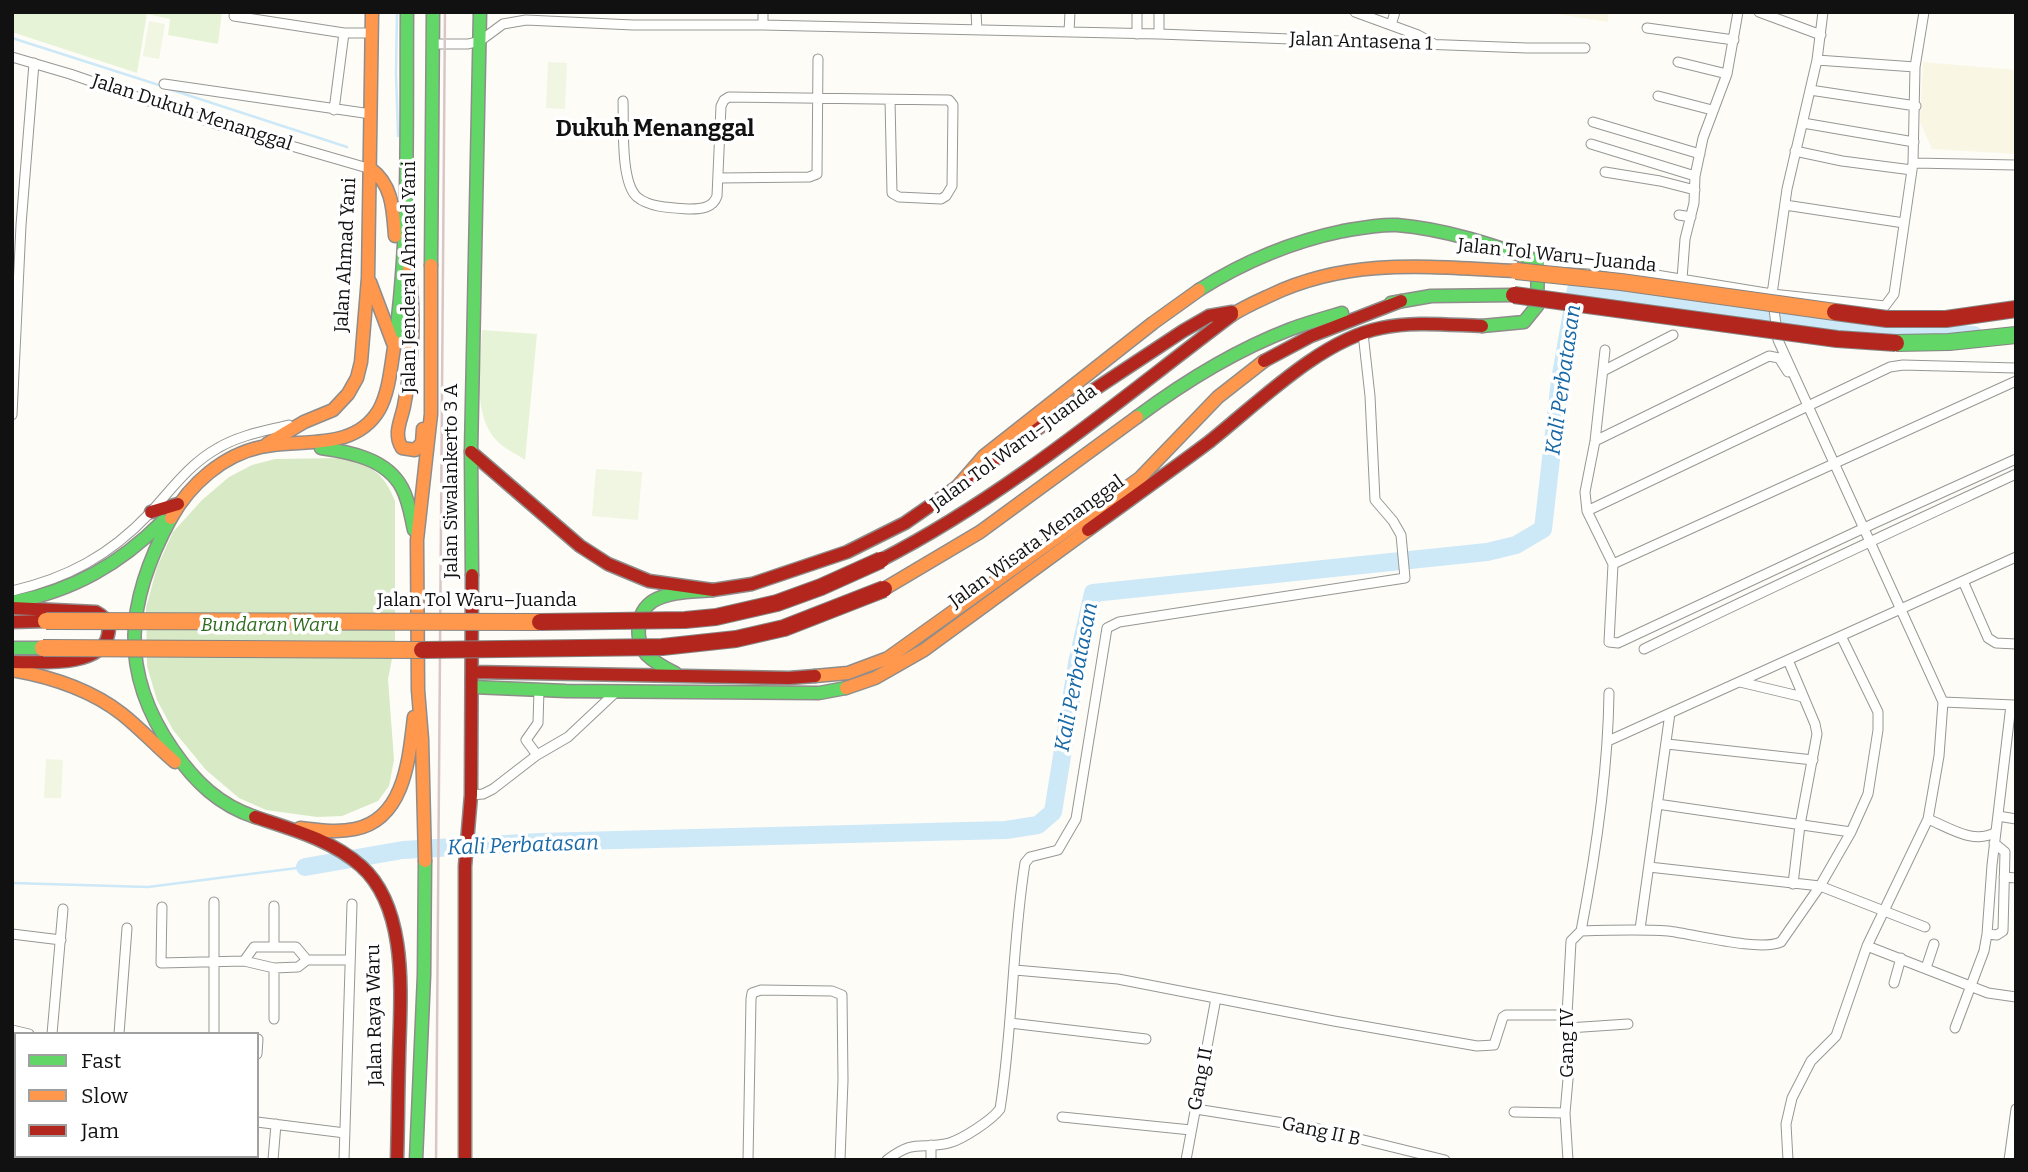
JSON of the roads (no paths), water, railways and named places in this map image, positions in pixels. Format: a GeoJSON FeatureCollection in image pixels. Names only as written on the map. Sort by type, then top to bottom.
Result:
{"type":"FeatureCollection","features":[{"type":"Feature","properties":{"kind":"main road","name":"Jalan Ahmad Yani"},"geometry":{"type":"LineString","coordinates":[[262,447],[304,422],[333,410],[348,394],[357,378],[361,362],[368,278],[372,12]]}},
{"type":"Feature","properties":{"kind":"main road","name":"Jalan Jenderal Ahmad Yani"},"geometry":{"type":"LineString","coordinates":[[287,444],[327,442],[341,438],[369,423],[384,397],[394,345],[402,278],[407,12]]}},
{"type":"Feature","properties":{"kind":"main road","name":"Jalan Jenderal Ahmad Yani"},"geometry":{"type":"LineString","coordinates":[[417,540],[431,414],[433,12]]}},
{"type":"Feature","properties":{"kind":"main road","name":"Jalan Siwalankerto 3 A"},"geometry":{"type":"LineString","coordinates":[[465,1160],[466,866],[471,795],[473,680],[471,452],[480,12]]}},
{"type":"Feature","properties":{"kind":"main road"},"geometry":{"type":"LineString","coordinates":[[371,169],[389,189],[402,278]]}},
{"type":"Feature","properties":{"kind":"main road"},"geometry":{"type":"LineString","coordinates":[[961,484],[984,456],[1153,323],[1234,268],[1274,250],[1311,238],[1363,227],[1395,225],[1455,236],[1538,261]]}},
{"type":"Feature","properties":{"kind":"main road"},"geometry":{"type":"LineString","coordinates":[[403,251],[410,279],[413,312],[406,394],[396,433],[400,445],[408,450],[415,450],[422,443],[430,364]]}},
{"type":"Feature","properties":{"kind":"main road","name":"Jalan Wisata Menanggal"},"geometry":{"type":"LineString","coordinates":[[473,680],[539,690],[801,694],[844,689],[875,678],[924,650],[1149,486],[1329,349],[1363,333],[1409,325],[1496,326],[1524,323],[1537,306],[1538,261]]}},
{"type":"Feature","properties":{"kind":"main road","name":"Jalan Tol Waru–Juanda"},"geometry":{"type":"LineString","coordinates":[[12,622],[507,623],[685,620],[716,617],[777,603],[881,560],[923,537],[1021,473],[1238,311],[1288,287],[1320,276],[1362,268],[1442,265],[1516,271],[1621,282],[1887,319],[1945,319],[2016,309]]}},
{"type":"Feature","properties":{"kind":"main road"},"geometry":{"type":"LineString","coordinates":[[368,278],[394,345]]}},
{"type":"Feature","properties":{"kind":"main road"},"geometry":{"type":"LineString","coordinates":[[12,648],[534,650],[662,647],[736,639],[784,628],[884,589],[978,533],[1171,392],[1224,360],[1309,323],[1432,296],[1514,295],[1837,339],[1888,343],[1948,344],[2016,335]]}},
{"type":"Feature","properties":{"kind":"main road"},"geometry":{"type":"LineString","coordinates":[[473,680],[789,678],[834,676],[859,671],[888,658],[1140,478],[1230,387],[1256,366],[1305,337],[1401,301]]}},
{"type":"Feature","properties":{"kind":"main road"},"geometry":{"type":"LineString","coordinates":[[687,677],[662,667],[646,656],[640,646],[637,635],[640,618],[648,605],[682,593],[764,581],[846,552],[905,523],[1068,407],[1183,331],[1209,316],[1238,311]]}},
{"type":"Feature","properties":{"kind":"main road"},"geometry":{"type":"LineString","coordinates":[[287,444],[341,450],[381,465],[399,484],[417,540],[418,691],[425,831],[424,975],[416,1160]]}},
{"type":"Feature","properties":{"kind":"main road","name":"Jalan Raya Waru"},"geometry":{"type":"LineString","coordinates":[[287,444],[262,447],[220,465],[190,489],[175,508],[150,563],[141,594],[134,632],[139,687],[159,728],[185,769],[222,803],[348,854],[378,888],[391,917],[398,954],[400,997],[397,1160]]}},
{"type":"Feature","properties":{"kind":"main road"},"geometry":{"type":"LineString","coordinates":[[471,452],[569,537],[608,564],[649,581],[713,590]]}},
{"type":"Feature","properties":{"kind":"main road"},"geometry":{"type":"LineString","coordinates":[[151,512],[175,508]]}},
{"type":"Feature","properties":{"kind":"main road"},"geometry":{"type":"LineString","coordinates":[[12,602],[48,594],[103,570],[144,540],[175,508]]}},
{"type":"Feature","properties":{"kind":"main road"},"geometry":{"type":"LineString","coordinates":[[12,608],[85,609],[103,615],[108,622],[109,633],[107,645],[103,650],[89,657],[12,662]]}},
{"type":"Feature","properties":{"kind":"main road"},"geometry":{"type":"LineString","coordinates":[[12,670],[51,678],[98,699],[121,713],[162,752],[185,769]]}},
{"type":"Feature","properties":{"kind":"main road"},"geometry":{"type":"LineString","coordinates":[[268,822],[298,828],[342,831],[372,824],[383,815],[405,774],[418,691]]}},
{"type":"Feature","properties":{"kind":"street"},"geometry":{"type":"LineString","coordinates":[[762,12],[763,25]]}},
{"type":"Feature","properties":{"kind":"street"},"geometry":{"type":"LineString","coordinates":[[976,12],[977,30]]}},
{"type":"Feature","properties":{"kind":"street"},"geometry":{"type":"LineString","coordinates":[[1069,32],[1070,12]]}},
{"type":"Feature","properties":{"kind":"street"},"geometry":{"type":"LineString","coordinates":[[1137,12],[1137,34]]}},
{"type":"Feature","properties":{"kind":"street"},"geometry":{"type":"LineString","coordinates":[[1159,12],[1159,34]]}},
{"type":"Feature","properties":{"kind":"street"},"geometry":{"type":"LineString","coordinates":[[1355,12],[1436,45]]}},
{"type":"Feature","properties":{"kind":"street","name":"Jalan Antasena 1"},"geometry":{"type":"LineString","coordinates":[[1391,25],[1395,12]]}},
{"type":"Feature","properties":{"kind":"street"},"geometry":{"type":"LineString","coordinates":[[1682,279],[1695,176],[1712,110],[1727,74],[1738,12]]}},
{"type":"Feature","properties":{"kind":"street"},"geometry":{"type":"LineString","coordinates":[[1759,12],[1821,35]]}},
{"type":"Feature","properties":{"kind":"street"},"geometry":{"type":"LineString","coordinates":[[1788,1160],[1786,1124],[1790,1105],[1811,1061],[1836,1035],[1867,946],[1928,819],[1939,756],[1943,702],[1778,340],[1772,296],[1795,151],[1818,60],[1823,12]]}},
{"type":"Feature","properties":{"kind":"street"},"geometry":{"type":"LineString","coordinates":[[1538,261],[1589,264],[1772,296],[1885,306],[1894,294],[1905,223],[1914,142],[1915,67],[1923,14]]}},
{"type":"Feature","properties":{"kind":"street"},"geometry":{"type":"LineString","coordinates":[[234,16],[344,33],[372,33]]}},
{"type":"Feature","properties":{"kind":"street","name":"Jalan Antasena 1"},"geometry":{"type":"LineString","coordinates":[[480,41],[503,24],[526,20],[633,25],[763,25],[1159,34],[1586,48]]}},
{"type":"Feature","properties":{"kind":"street"},"geometry":{"type":"LineString","coordinates":[[1647,28],[1734,40]]}},
{"type":"Feature","properties":{"kind":"street"},"geometry":{"type":"LineString","coordinates":[[334,110],[344,33]]}},
{"type":"Feature","properties":{"kind":"street"},"geometry":{"type":"LineString","coordinates":[[433,44],[468,44],[480,41]]}},
{"type":"Feature","properties":{"kind":"street","name":"Jalan Dukuh Menanggal"},"geometry":{"type":"LineString","coordinates":[[12,57],[219,125],[371,169]]}},
{"type":"Feature","properties":{"kind":"street"},"geometry":{"type":"LineString","coordinates":[[719,178],[815,176],[818,172],[818,59]]}},
{"type":"Feature","properties":{"kind":"street"},"geometry":{"type":"LineString","coordinates":[[1818,60],[1915,67]]}},
{"type":"Feature","properties":{"kind":"street"},"geometry":{"type":"LineString","coordinates":[[1678,62],[1727,74]]}},
{"type":"Feature","properties":{"kind":"street"},"geometry":{"type":"LineString","coordinates":[[12,415],[15,297],[34,64]]}},
{"type":"Feature","properties":{"kind":"street"},"geometry":{"type":"LineString","coordinates":[[164,84],[371,114]]}},
{"type":"Feature","properties":{"kind":"street"},"geometry":{"type":"LineString","coordinates":[[1810,90],[1916,106]]}},
{"type":"Feature","properties":{"kind":"street"},"geometry":{"type":"LineString","coordinates":[[1658,96],[1712,110]]}},
{"type":"Feature","properties":{"kind":"street"},"geometry":{"type":"LineString","coordinates":[[623,101],[631,190],[643,201],[668,207],[701,209],[715,201],[719,178],[721,106],[729,97],[947,100],[952,103],[952,186],[942,199],[899,197],[892,193],[890,100]]}},
{"type":"Feature","properties":{"kind":"street"},"geometry":{"type":"LineString","coordinates":[[1593,122],[1700,154]]}},
{"type":"Feature","properties":{"kind":"street"},"geometry":{"type":"LineString","coordinates":[[1803,123],[1914,142]]}},
{"type":"Feature","properties":{"kind":"street"},"geometry":{"type":"LineString","coordinates":[[1591,144],[1695,176]]}},
{"type":"Feature","properties":{"kind":"street"},"geometry":{"type":"LineString","coordinates":[[1795,151],[1842,161],[1912,166],[2016,165]]}},
{"type":"Feature","properties":{"kind":"street"},"geometry":{"type":"LineString","coordinates":[[1605,172],[1695,190]]}},
{"type":"Feature","properties":{"kind":"street"},"geometry":{"type":"LineString","coordinates":[[1785,205],[1905,223]]}},
{"type":"Feature","properties":{"kind":"street"},"geometry":{"type":"LineString","coordinates":[[1679,215],[1691,217]]}},
{"type":"Feature","properties":{"kind":"street"},"geometry":{"type":"LineString","coordinates":[[887,1160],[908,1146],[958,1140],[1000,1109],[1015,970],[1017,924],[1026,860],[1058,850],[1076,819],[1107,628],[1119,622],[1405,579],[1401,535],[1375,500],[1370,396],[1363,333]]}},
{"type":"Feature","properties":{"kind":"street"},"geometry":{"type":"LineString","coordinates":[[1602,371],[1673,335]]}},
{"type":"Feature","properties":{"kind":"street"},"geometry":{"type":"LineString","coordinates":[[1605,350],[1595,441],[1586,482],[1587,511],[1613,564],[1609,642],[1614,644],[2016,459]]}},
{"type":"Feature","properties":{"kind":"street"},"geometry":{"type":"LineString","coordinates":[[1595,441],[1769,356],[1775,355],[1779,358],[1785,370],[1794,375]]}},
{"type":"Feature","properties":{"kind":"street"},"geometry":{"type":"LineString","coordinates":[[1587,511],[1896,365],[2016,368]]}},
{"type":"Feature","properties":{"kind":"street"},"geometry":{"type":"LineString","coordinates":[[1613,564],[2016,380]]}},
{"type":"Feature","properties":{"kind":"street"},"geometry":{"type":"LineString","coordinates":[[12,591],[73,572],[107,551],[151,512],[183,475],[219,447],[245,435],[304,422]]}},
{"type":"Feature","properties":{"kind":"street"},"geometry":{"type":"LineString","coordinates":[[1644,649],[2016,474]]}},
{"type":"Feature","properties":{"kind":"street"},"geometry":{"type":"LineString","coordinates":[[1924,501],[1930,516]]}},
{"type":"Feature","properties":{"kind":"street"},"geometry":{"type":"LineString","coordinates":[[1608,741],[2016,558]]}},
{"type":"Feature","properties":{"kind":"street"},"geometry":{"type":"LineString","coordinates":[[1963,581],[1988,638],[1996,643],[2016,644]]}},
{"type":"Feature","properties":{"kind":"street"},"geometry":{"type":"LineString","coordinates":[[1581,931],[1640,929],[1745,943],[1778,944],[1820,886],[1851,832],[1868,794],[1879,720],[1874,700],[1841,636]]}},
{"type":"Feature","properties":{"kind":"street"},"geometry":{"type":"LineString","coordinates":[[1788,660],[1816,728],[1793,884]]}},
{"type":"Feature","properties":{"kind":"street"},"geometry":{"type":"LineString","coordinates":[[1740,682],[1803,697]]}},
{"type":"Feature","properties":{"kind":"street"},"geometry":{"type":"LineString","coordinates":[[537,755],[526,740],[538,723],[539,690]]}},
{"type":"Feature","properties":{"kind":"street"},"geometry":{"type":"LineString","coordinates":[[471,795],[483,794],[493,789],[537,755],[568,737],[618,690]]}},
{"type":"Feature","properties":{"kind":"street","name":"Gang IV"},"geometry":{"type":"LineString","coordinates":[[1568,1160],[1565,1113],[1569,1068],[1567,1015],[1571,941],[1581,931],[1589,894],[1608,741],[1609,693]]}},
{"type":"Feature","properties":{"kind":"street"},"geometry":{"type":"LineString","coordinates":[[1943,702],[2013,705],[1994,844],[1984,951],[1955,1028]]}},
{"type":"Feature","properties":{"kind":"street"},"geometry":{"type":"LineString","coordinates":[[1640,929],[1670,713]]}},
{"type":"Feature","properties":{"kind":"street"},"geometry":{"type":"LineString","coordinates":[[1667,744],[1813,760]]}},
{"type":"Feature","properties":{"kind":"street"},"geometry":{"type":"LineString","coordinates":[[1657,804],[1851,832]]}},
{"type":"Feature","properties":{"kind":"street"},"geometry":{"type":"LineString","coordinates":[[1998,816],[2016,819]]}},
{"type":"Feature","properties":{"kind":"street"},"geometry":{"type":"LineString","coordinates":[[1928,819],[1977,838],[1996,832]]}},
{"type":"Feature","properties":{"kind":"street"},"geometry":{"type":"LineString","coordinates":[[1987,934],[1997,935],[2003,931],[2005,852],[1994,844]]}},
{"type":"Feature","properties":{"kind":"street"},"geometry":{"type":"LineString","coordinates":[[1649,867],[1820,886],[1925,927]]}},
{"type":"Feature","properties":{"kind":"street"},"geometry":{"type":"LineString","coordinates":[[2004,877],[2016,878]]}},
{"type":"Feature","properties":{"kind":"street"},"geometry":{"type":"LineString","coordinates":[[214,902],[214,1032]]}},
{"type":"Feature","properties":{"kind":"street"},"geometry":{"type":"LineString","coordinates":[[344,1160],[352,904]]}},
{"type":"Feature","properties":{"kind":"street"},"geometry":{"type":"LineString","coordinates":[[274,906],[274,947]]}},
{"type":"Feature","properties":{"kind":"street"},"geometry":{"type":"LineString","coordinates":[[162,907],[161,963],[244,961],[274,968],[298,967],[307,960],[350,960]]}},
{"type":"Feature","properties":{"kind":"street"},"geometry":{"type":"LineString","coordinates":[[52,1032],[63,909]]}},
{"type":"Feature","properties":{"kind":"street"},"geometry":{"type":"LineString","coordinates":[[120,1032],[127,928]]}},
{"type":"Feature","properties":{"kind":"street"},"geometry":{"type":"LineString","coordinates":[[12,934],[61,940]]}},
{"type":"Feature","properties":{"kind":"street"},"geometry":{"type":"LineString","coordinates":[[1926,968],[1934,944]]}},
{"type":"Feature","properties":{"kind":"street"},"geometry":{"type":"LineString","coordinates":[[1867,946],[1988,993],[2016,997]]}},
{"type":"Feature","properties":{"kind":"street"},"geometry":{"type":"LineString","coordinates":[[244,961],[254,947],[296,947],[307,960]]}},
{"type":"Feature","properties":{"kind":"street"},"geometry":{"type":"LineString","coordinates":[[1894,983],[1901,958]]}},
{"type":"Feature","properties":{"kind":"street"},"geometry":{"type":"LineString","coordinates":[[274,968],[274,1019]]}},
{"type":"Feature","properties":{"kind":"street"},"geometry":{"type":"LineString","coordinates":[[1015,970],[1118,979],[1334,1021],[1487,1046],[1494,1045],[1506,1015],[1567,1015]]}},
{"type":"Feature","properties":{"kind":"street"},"geometry":{"type":"LineString","coordinates":[[748,1160],[751,999],[752,993],[761,990],[832,990],[842,995],[840,1160]]}},
{"type":"Feature","properties":{"kind":"street","name":"Gang II"},"geometry":{"type":"LineString","coordinates":[[1186,1160],[1216,998]]}},
{"type":"Feature","properties":{"kind":"street"},"geometry":{"type":"LineString","coordinates":[[1010,1023],[1146,1039]]}},
{"type":"Feature","properties":{"kind":"street"},"geometry":{"type":"LineString","coordinates":[[1568,1028],[1628,1024]]}},
{"type":"Feature","properties":{"kind":"street","name":"Gang II B"},"geometry":{"type":"LineString","coordinates":[[1196,1109],[1315,1128],[1412,1156],[1445,1160]]}},
{"type":"Feature","properties":{"kind":"street"},"geometry":{"type":"LineString","coordinates":[[2009,1160],[2016,1110]]}},
{"type":"Feature","properties":{"kind":"street"},"geometry":{"type":"LineString","coordinates":[[1514,1112],[1565,1113]]}},
{"type":"Feature","properties":{"kind":"street"},"geometry":{"type":"LineString","coordinates":[[1062,1117],[1191,1130]]}},
{"type":"Feature","properties":{"kind":"street"},"geometry":{"type":"LineString","coordinates":[[259,1122],[345,1133]]}},
{"type":"Feature","properties":{"kind":"street"},"geometry":{"type":"LineString","coordinates":[[273,1160],[276,1124]]}},
{"type":"Feature","properties":{"kind":"street"},"geometry":{"type":"LineString","coordinates":[[931,1145],[931,1160]]}},
{"type":"Feature","properties":{"kind":"waterway"},"geometry":{"type":"LineString","coordinates":[[397,12],[398,136]]}},
{"type":"Feature","properties":{"kind":"waterway"},"geometry":{"type":"LineString","coordinates":[[12,38],[162,86]]}},
{"type":"Feature","properties":{"kind":"waterway"},"geometry":{"type":"LineString","coordinates":[[169,89],[347,147]]}},
{"type":"Feature","properties":{"kind":"waterway","name":"Kali Perbatasan"},"geometry":{"type":"LineString","coordinates":[[305,867],[403,850],[539,842],[1006,830],[1038,825],[1053,812],[1077,663],[1093,593],[1487,552],[1516,545],[1543,529],[1560,380],[1576,289],[1769,319],[1895,331],[1974,335]]}},
{"type":"Feature","properties":{"kind":"waterway","name":"Kali Perbatasan"},"geometry":{"type":"LineString","coordinates":[[12,883],[148,887],[305,867]]}},
{"type":"Feature","properties":{"kind":"railway"},"geometry":{"type":"LineString","coordinates":[[436,1160],[445,12]]}},
{"type":"Feature","properties":{"kind":"district","name":"Dukuh Menanggal"},"geometry":{"type":"Point","coordinates":[655,130]}},
{"type":"Feature","properties":{"kind":"park label","name":"Bundaran Waru"},"geometry":{"type":"Point","coordinates":[270,626]}}]}
